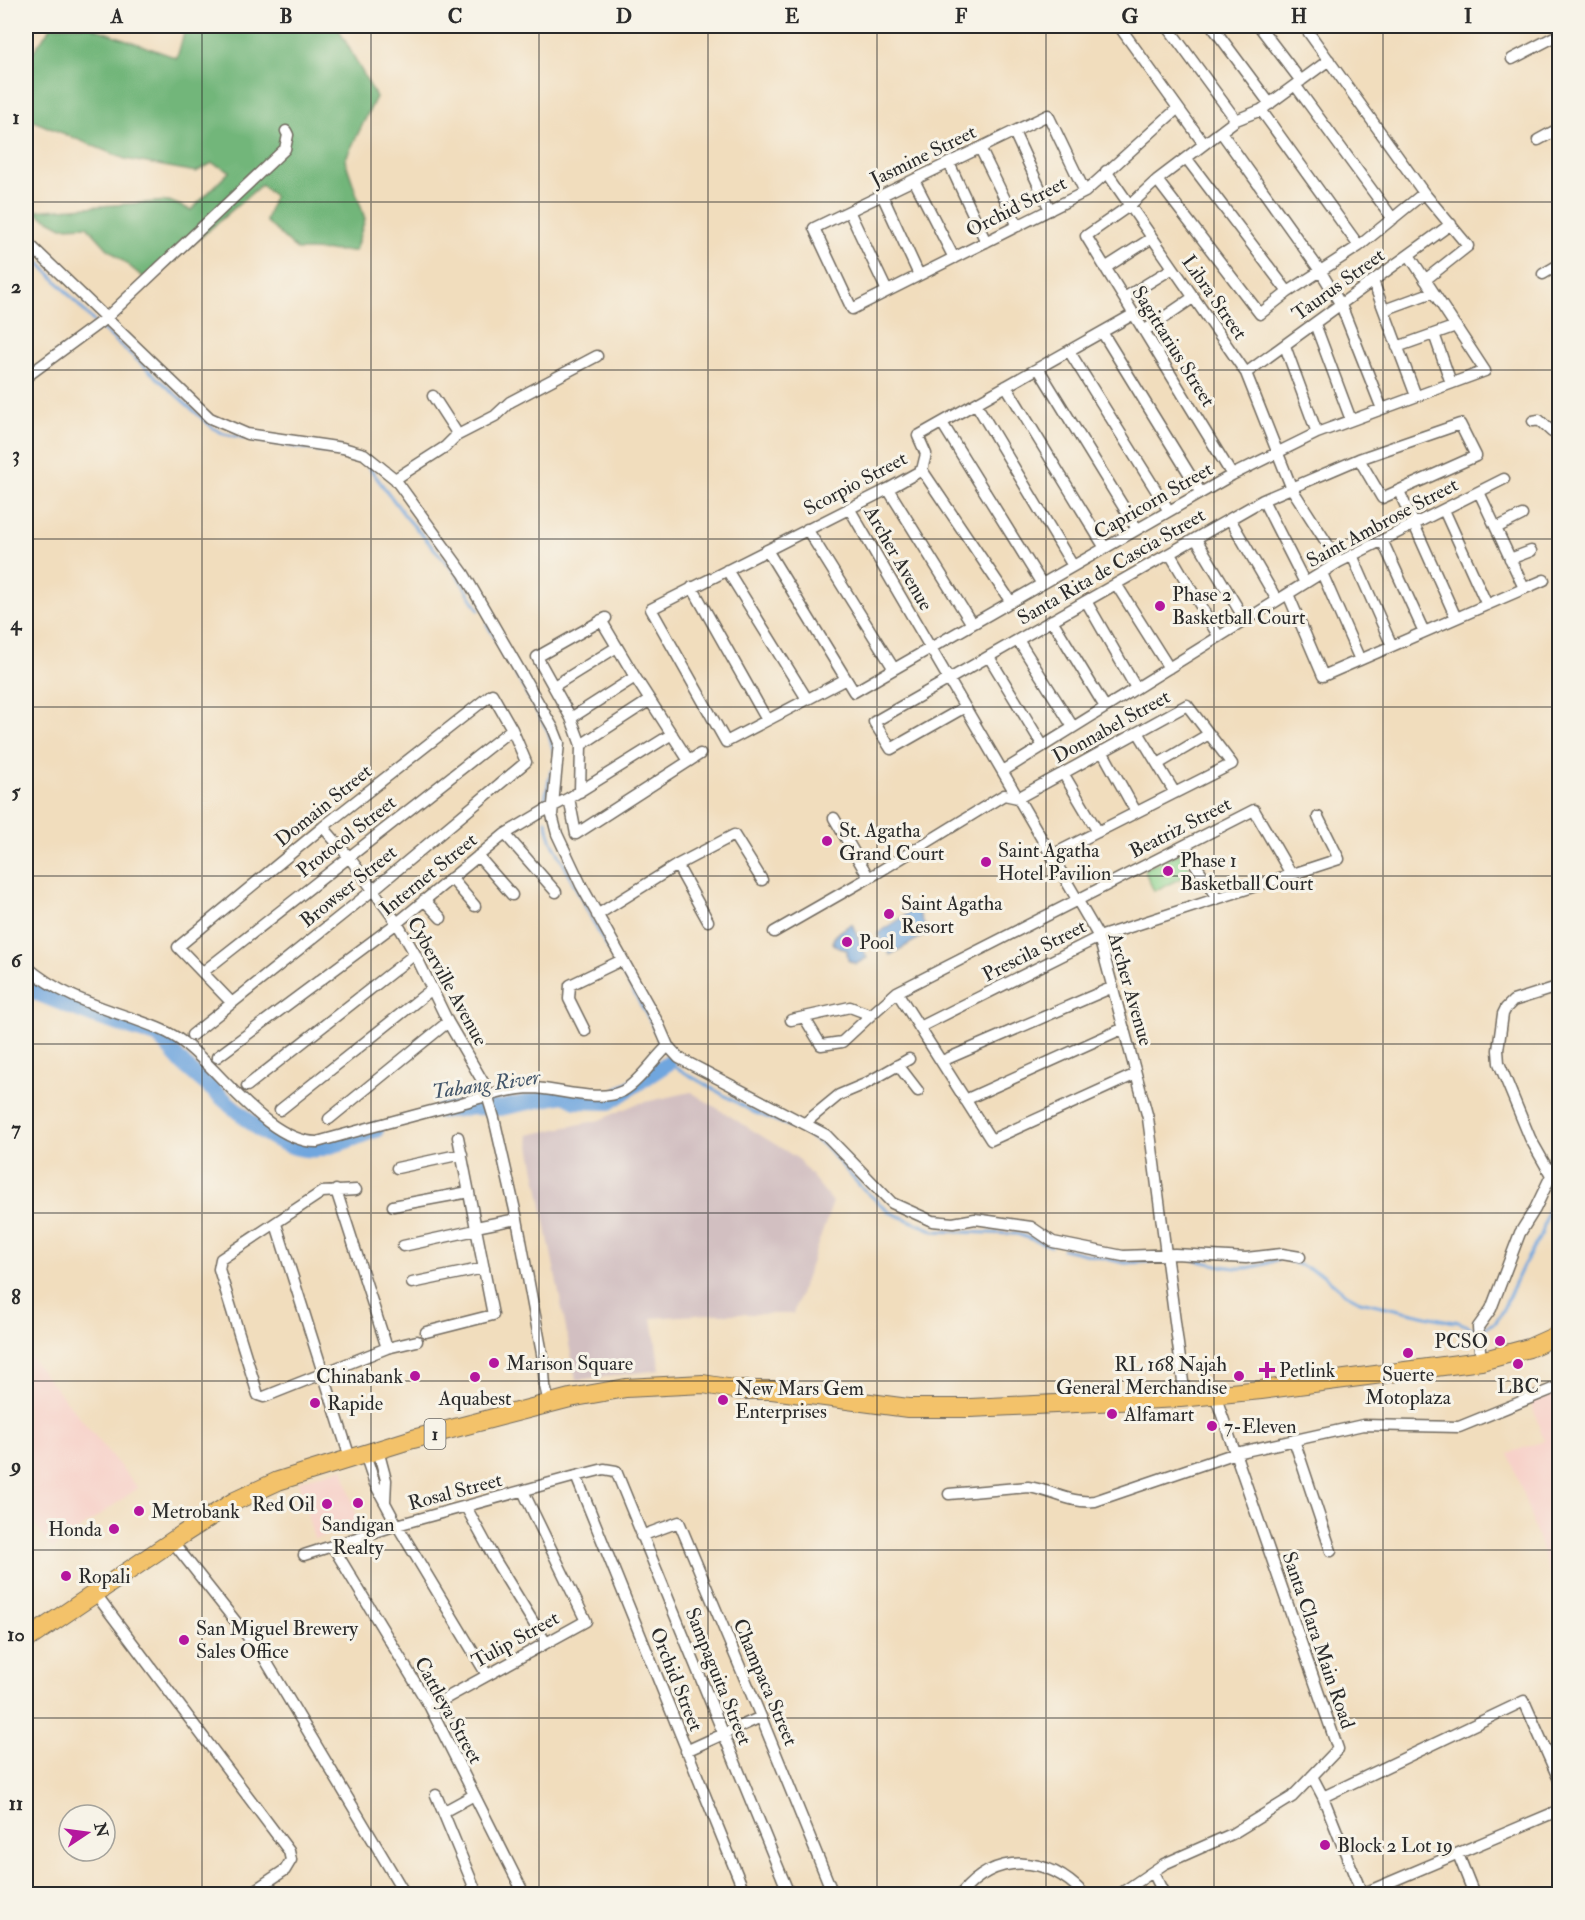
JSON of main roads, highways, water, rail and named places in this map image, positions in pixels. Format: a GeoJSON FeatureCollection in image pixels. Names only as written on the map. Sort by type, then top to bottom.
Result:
{"type":"FeatureCollection","features":[{"type":"Feature","properties":{"kind":"highway","name":"1"},"geometry":{"type":"LineString","coordinates":[[26,1640],[235,1501],[278,1480],[549,1403],[626,1388],[703,1384],[908,1408],[970,1408],[1215,1395],[1481,1361],[1529,1348],[1560,1334]]}},
{"type":"Feature","properties":{"kind":"water"},"geometry":{"type":"Polygon","coordinates":[[[914,908],[917,909],[928,933],[890,955],[878,934],[914,908]]]}},
{"type":"Feature","properties":{"kind":"water","name":"Pool"},"geometry":{"type":"Polygon","coordinates":[[[852,924],[867,958],[856,964],[848,960],[847,950],[834,945],[833,941],[837,934],[852,924]]]}},
{"type":"Feature","properties":{"kind":"waterway"},"geometry":{"type":"LineString","coordinates":[[26,248],[94,322]]}},
{"type":"Feature","properties":{"kind":"waterway"},"geometry":{"type":"LineString","coordinates":[[99,326],[213,428],[224,434],[246,438]]}},
{"type":"Feature","properties":{"kind":"waterway"},"geometry":{"type":"LineString","coordinates":[[255,440],[356,457],[368,466],[406,517],[455,572],[479,610]]}},
{"type":"Feature","properties":{"kind":"waterway"},"geometry":{"type":"LineString","coordinates":[[487,624],[548,731],[554,753]]}},
{"type":"Feature","properties":{"kind":"waterway"},"geometry":{"type":"LineString","coordinates":[[545,799],[551,771]]}},
{"type":"Feature","properties":{"kind":"waterway"},"geometry":{"type":"LineString","coordinates":[[546,821],[551,839],[599,933],[651,1022],[661,1045]]}},
{"type":"Feature","properties":{"kind":"waterway","name":"Tabang River"},"geometry":{"type":"LineString","coordinates":[[26,985],[32,991],[94,1016],[153,1035]]}},
{"type":"Feature","properties":{"kind":"waterway","name":"Tabang River"},"geometry":{"type":"LineString","coordinates":[[160,1038],[184,1065],[235,1109]]}},
{"type":"Feature","properties":{"kind":"waterway"},"geometry":{"type":"LineString","coordinates":[[666,1056],[668,1063],[753,1112],[795,1128],[825,1146],[860,1186],[889,1212],[935,1231],[1017,1234],[1051,1246]]}},
{"type":"Feature","properties":{"kind":"waterway","name":"Tabang River"},"geometry":{"type":"LineString","coordinates":[[441,1111],[476,1107],[500,1108],[564,1095],[576,1101],[609,1102],[668,1063]]}},
{"type":"Feature","properties":{"kind":"waterway","name":"Tabang River"},"geometry":{"type":"LineString","coordinates":[[240,1113],[256,1127],[297,1148],[318,1149],[333,1146],[376,1130]]}},
{"type":"Feature","properties":{"kind":"waterway"},"geometry":{"type":"LineString","coordinates":[[1480,1330],[1496,1322],[1504,1307],[1523,1266],[1542,1233],[1551,1197],[1560,1179]]}},
{"type":"Feature","properties":{"kind":"waterway"},"geometry":{"type":"LineString","coordinates":[[1063,1249],[1125,1263],[1162,1261]]}},
{"type":"Feature","properties":{"kind":"waterway"},"geometry":{"type":"LineString","coordinates":[[1195,1260],[1227,1267],[1246,1268],[1278,1259]]}},
{"type":"Feature","properties":{"kind":"waterway"},"geometry":{"type":"LineString","coordinates":[[1287,1260],[1322,1274],[1343,1292],[1360,1301],[1456,1321],[1474,1329]]}},
{"type":"Feature","properties":{"kind":"place","name":"Phase 2 Basketball Court"},"geometry":{"type":"Point","coordinates":[1160,606]}},
{"type":"Feature","properties":{"kind":"place","name":"St. Agatha Grand Court"},"geometry":{"type":"Point","coordinates":[827,841]}},
{"type":"Feature","properties":{"kind":"place","name":"Saint Agatha Hotel Pavilion"},"geometry":{"type":"Point","coordinates":[986,862]}},
{"type":"Feature","properties":{"kind":"place","name":"Phase 1 Basketball Court"},"geometry":{"type":"Point","coordinates":[1168,871]}},
{"type":"Feature","properties":{"kind":"place","name":"Saint Agatha Resort"},"geometry":{"type":"Point","coordinates":[889,914]}},
{"type":"Feature","properties":{"kind":"place","name":"Pool"},"geometry":{"type":"Point","coordinates":[847,942]}},
{"type":"Feature","properties":{"kind":"place","name":"PCSO"},"geometry":{"type":"Point","coordinates":[1500,1341]}},
{"type":"Feature","properties":{"kind":"place","name":"Suerte Motoplaza"},"geometry":{"type":"Point","coordinates":[1408,1353]}},
{"type":"Feature","properties":{"kind":"place","name":"Marison Square"},"geometry":{"type":"Point","coordinates":[494,1363]}},
{"type":"Feature","properties":{"kind":"place","name":"LBC"},"geometry":{"type":"Point","coordinates":[1518,1364]}},
{"type":"Feature","properties":{"kind":"place","name":"Petlink"},"geometry":{"type":"Point","coordinates":[1267,1370]}},
{"type":"Feature","properties":{"kind":"place","name":"Chinabank"},"geometry":{"type":"Point","coordinates":[415,1376]}},
{"type":"Feature","properties":{"kind":"place","name":"RL 168 Najah General Merchandise"},"geometry":{"type":"Point","coordinates":[1239,1376]}},
{"type":"Feature","properties":{"kind":"place","name":"Aquabest"},"geometry":{"type":"Point","coordinates":[475,1377]}},
{"type":"Feature","properties":{"kind":"place","name":"New Mars Gem Enterprises"},"geometry":{"type":"Point","coordinates":[723,1400]}},
{"type":"Feature","properties":{"kind":"place","name":"Rapide"},"geometry":{"type":"Point","coordinates":[315,1403]}},
{"type":"Feature","properties":{"kind":"place","name":"Alfamart"},"geometry":{"type":"Point","coordinates":[1112,1414]}},
{"type":"Feature","properties":{"kind":"place","name":"7-Eleven"},"geometry":{"type":"Point","coordinates":[1212,1426]}},
{"type":"Feature","properties":{"kind":"place","name":"Sandigan Realty"},"geometry":{"type":"Point","coordinates":[358,1503]}},
{"type":"Feature","properties":{"kind":"place","name":"Red Oil"},"geometry":{"type":"Point","coordinates":[327,1504]}},
{"type":"Feature","properties":{"kind":"place","name":"Metrobank"},"geometry":{"type":"Point","coordinates":[139,1511]}},
{"type":"Feature","properties":{"kind":"place","name":"Honda"},"geometry":{"type":"Point","coordinates":[114,1529]}},
{"type":"Feature","properties":{"kind":"place","name":"Ropali"},"geometry":{"type":"Point","coordinates":[66,1576]}},
{"type":"Feature","properties":{"kind":"place","name":"San Miguel Brewery Sales Office"},"geometry":{"type":"Point","coordinates":[184,1640]}},
{"type":"Feature","properties":{"kind":"place","name":"Block 2 Lot 19"},"geometry":{"type":"Point","coordinates":[1325,1845]}}]}
